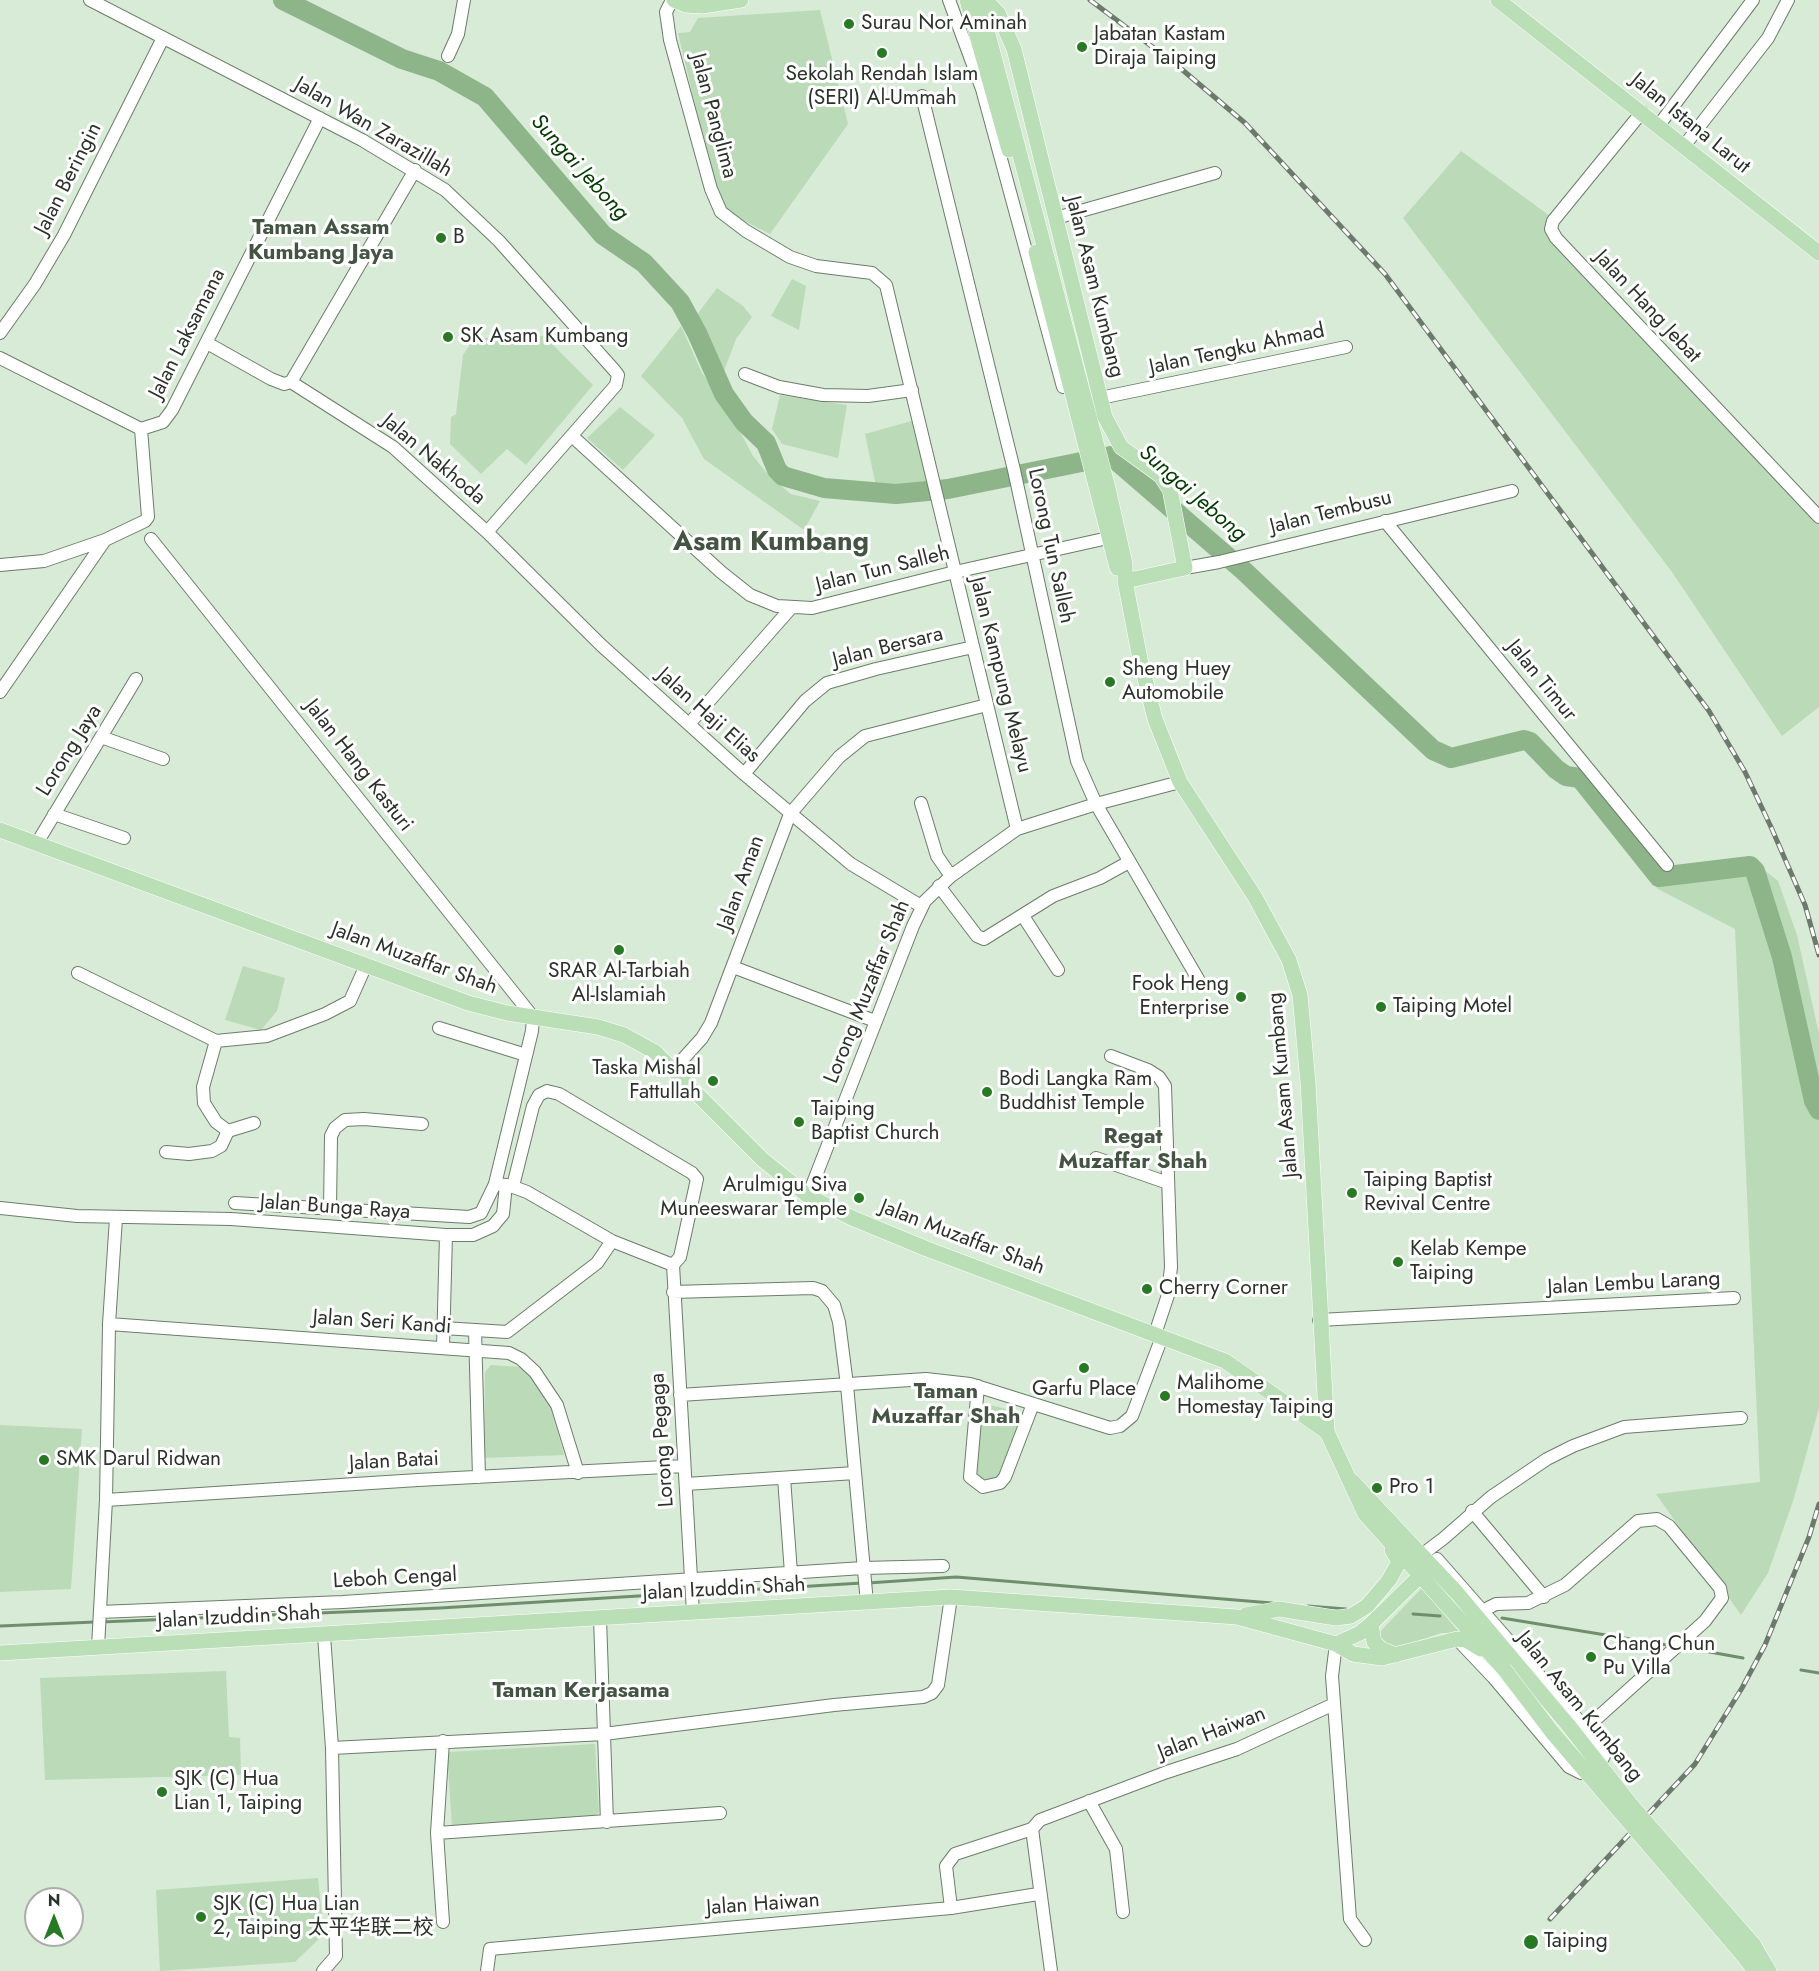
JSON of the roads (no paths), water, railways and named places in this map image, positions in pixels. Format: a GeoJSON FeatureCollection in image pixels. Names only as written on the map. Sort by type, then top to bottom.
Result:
{"type":"FeatureCollection","features":[{"type":"Feature","properties":{"kind":"main road","name":"Jalan Panglima"},"geometry":{"type":"LineString","coordinates":[[673,0],[686,5],[702,6],[741,0]]}},
{"type":"Feature","properties":{"kind":"main road","name":"Jalan Asam Kumbang"},"geometry":{"type":"LineString","coordinates":[[968,0],[1077,387]]}},
{"type":"Feature","properties":{"kind":"main road","name":"Jalan Asam Kumbang"},"geometry":{"type":"LineString","coordinates":[[979,0],[1113,536],[1125,564],[1125,581],[1155,719],[1180,782],[1255,897],[1289,960],[1300,995],[1308,1083],[1319,1320],[1328,1432],[1365,1514],[1383,1532],[1424,1564]]}},
{"type":"Feature","properties":{"kind":"main road","name":"Jalan Asam Kumbang"},"geometry":{"type":"LineString","coordinates":[[985,0],[998,13],[1014,49],[1100,398],[1116,441],[1161,476],[1170,490],[1185,568]]}},
{"type":"Feature","properties":{"kind":"main road","name":"Jalan Istana Larut"},"geometry":{"type":"LineString","coordinates":[[1498,0],[1819,253]]}},
{"type":"Feature","properties":{"kind":"main road","name":"Jalan Istana Larut"},"geometry":{"type":"LineString","coordinates":[[1504,0],[1535,27]]}},
{"type":"Feature","properties":{"kind":"main road","name":"Jalan Tembusu"},"geometry":{"type":"LineString","coordinates":[[1125,581],[1185,568]]}},
{"type":"Feature","properties":{"kind":"main road","name":"Jalan Muzaffar Shah"},"geometry":{"type":"LineString","coordinates":[[0,830],[468,1003],[533,1017],[598,1027],[624,1035],[656,1052],[763,1160],[808,1196],[852,1218],[927,1249],[1225,1361],[1328,1432]]}},
{"type":"Feature","properties":{"kind":"main road","name":"Jalan Asam Kumbang"},"geometry":{"type":"LineString","coordinates":[[1348,1477],[1373,1500],[1424,1564],[1469,1610],[1483,1634],[1489,1653],[1567,1749],[1752,1960],[1769,1971]]}},
{"type":"Feature","properties":{"kind":"main road"},"geometry":{"type":"LineString","coordinates":[[1237,1617],[1279,1609],[1336,1618],[1361,1610],[1389,1580],[1399,1562],[1398,1556],[1383,1538],[1383,1532]]}},
{"type":"Feature","properties":{"kind":"main road"},"geometry":{"type":"LineString","coordinates":[[1336,1644],[1360,1633],[1371,1624],[1424,1564]]}},
{"type":"Feature","properties":{"kind":"main road","name":"Jalan Izuddin Shah"},"geometry":{"type":"LineString","coordinates":[[0,1653],[600,1618],[692,1595],[865,1584],[951,1597],[1237,1617],[1336,1644],[1361,1655],[1382,1658],[1457,1639]]}},
{"type":"Feature","properties":{"kind":"main road"},"geometry":{"type":"LineString","coordinates":[[1371,1624],[1374,1642],[1381,1649],[1396,1655]]}},
{"type":"Feature","properties":{"kind":"main road","name":"Jalan Asam Kumbang"},"geometry":{"type":"LineString","coordinates":[[1483,1634],[1569,1726],[1752,1960]]}},
{"type":"Feature","properties":{"kind":"main road"},"geometry":{"type":"LineString","coordinates":[[1457,1639],[1466,1640],[1489,1653]]}},
{"type":"Feature","properties":{"kind":"main road"},"geometry":{"type":"LineString","coordinates":[[1752,1960],[1778,1971]]}},
{"type":"Feature","properties":{"kind":"street","name":"Jalan Wan Zarazillah"},"geometry":{"type":"LineString","coordinates":[[90,0],[320,118],[415,170],[457,200],[499,241],[618,375],[616,385],[572,436]]}},
{"type":"Feature","properties":{"kind":"street"},"geometry":{"type":"LineString","coordinates":[[448,56],[458,34],[464,0]]}},
{"type":"Feature","properties":{"kind":"street","name":"Jalan Panglima"},"geometry":{"type":"LineString","coordinates":[[673,0],[667,8],[666,21],[711,189],[721,212],[746,231]]}},
{"type":"Feature","properties":{"kind":"street","name":"Jalan Asam Kumbang"},"geometry":{"type":"LineString","coordinates":[[949,0],[982,89],[1062,384],[1075,425],[1089,442]]}},
{"type":"Feature","properties":{"kind":"street"},"geometry":{"type":"LineString","coordinates":[[1659,125],[1753,0]]}},
{"type":"Feature","properties":{"kind":"street"},"geometry":{"type":"LineString","coordinates":[[1684,146],[1768,38],[1788,0]]}},
{"type":"Feature","properties":{"kind":"street","name":"Jalan Beringin"},"geometry":{"type":"LineString","coordinates":[[0,333],[35,284],[64,235],[163,38]]}},
{"type":"Feature","properties":{"kind":"street","name":"Lorong Tun Salleh"},"geometry":{"type":"LineString","coordinates":[[921,96],[1014,470],[1069,735],[1077,761],[1096,804],[1198,979]]}},
{"type":"Feature","properties":{"kind":"street","name":"Jalan Hang Jebat"},"geometry":{"type":"LineString","coordinates":[[1642,112],[1553,221],[1551,229],[1556,238],[1635,323],[1819,517]]}},
{"type":"Feature","properties":{"kind":"street","name":"Jalan Laksamana"},"geometry":{"type":"LineString","coordinates":[[141,429],[163,422],[172,410],[320,118]]}},
{"type":"Feature","properties":{"kind":"street"},"geometry":{"type":"LineString","coordinates":[[291,382],[415,170]]}},
{"type":"Feature","properties":{"kind":"street"},"geometry":{"type":"LineString","coordinates":[[1056,218],[1215,173]]}},
{"type":"Feature","properties":{"kind":"street","name":"Jalan Kampung Melayu"},"geometry":{"type":"LineString","coordinates":[[746,231],[790,257],[816,266],[872,273],[883,281],[891,303],[1017,829]]}},
{"type":"Feature","properties":{"kind":"street","name":"Jalan Nakhoda"},"geometry":{"type":"LineString","coordinates":[[207,343],[271,379],[284,384],[291,382],[387,441],[487,532]]}},
{"type":"Feature","properties":{"kind":"street","name":"Jalan Tengku Ahmad"},"geometry":{"type":"LineString","coordinates":[[1100,398],[1346,347]]}},
{"type":"Feature","properties":{"kind":"street"},"geometry":{"type":"LineString","coordinates":[[0,358],[141,429],[152,539]]}},
{"type":"Feature","properties":{"kind":"street"},"geometry":{"type":"LineString","coordinates":[[745,374],[779,387],[823,395],[868,396],[912,390]]}},
{"type":"Feature","properties":{"kind":"street"},"geometry":{"type":"LineString","coordinates":[[487,532],[572,436]]}},
{"type":"Feature","properties":{"kind":"street","name":"Jalan Tun Salleh"},"geometry":{"type":"LineString","coordinates":[[572,436],[750,595],[791,608],[812,608],[1113,536]]}},
{"type":"Feature","properties":{"kind":"street","name":"Jalan Tembusu"},"geometry":{"type":"LineString","coordinates":[[1185,568],[1238,558],[1512,491]]}},
{"type":"Feature","properties":{"kind":"street"},"geometry":{"type":"LineString","coordinates":[[0,565],[44,561],[105,540],[130,529],[148,517]]}},
{"type":"Feature","properties":{"kind":"street","name":"Jalan Timur"},"geometry":{"type":"LineString","coordinates":[[1385,521],[1667,865]]}},
{"type":"Feature","properties":{"kind":"street"},"geometry":{"type":"LineString","coordinates":[[130,529],[152,539]]}},
{"type":"Feature","properties":{"kind":"street","name":"Jalan Haji Elias"},"geometry":{"type":"LineString","coordinates":[[487,532],[601,645],[790,814],[851,864],[921,906]]}},
{"type":"Feature","properties":{"kind":"street","name":"Jalan Hang Kasturi"},"geometry":{"type":"LineString","coordinates":[[152,539],[533,1017]]}},
{"type":"Feature","properties":{"kind":"street"},"geometry":{"type":"LineString","coordinates":[[0,692],[105,540]]}},
{"type":"Feature","properties":{"kind":"street"},"geometry":{"type":"LineString","coordinates":[[689,724],[791,608]]}},
{"type":"Feature","properties":{"kind":"street","name":"Jalan Bersara"},"geometry":{"type":"LineString","coordinates":[[744,774],[805,701],[827,683],[876,669],[973,647]]}},
{"type":"Feature","properties":{"kind":"street","name":"Lorong Jaya"},"geometry":{"type":"LineString","coordinates":[[37,843],[136,679]]}},
{"type":"Feature","properties":{"kind":"street"},"geometry":{"type":"LineString","coordinates":[[790,814],[846,749],[865,736],[987,705]]}},
{"type":"Feature","properties":{"kind":"street"},"geometry":{"type":"LineString","coordinates":[[101,737],[163,759]]}},
{"type":"Feature","properties":{"kind":"street","name":"Lorong Muzaffar Shah"},"geometry":{"type":"LineString","coordinates":[[808,1196],[921,906],[951,876],[1017,829],[1096,804],[1180,782]]}},
{"type":"Feature","properties":{"kind":"street"},"geometry":{"type":"LineString","coordinates":[[921,803],[937,856],[951,876]]}},
{"type":"Feature","properties":{"kind":"street"},"geometry":{"type":"LineString","coordinates":[[54,814],[124,838]]}},
{"type":"Feature","properties":{"kind":"street","name":"Jalan Aman"},"geometry":{"type":"LineString","coordinates":[[674,1069],[707,1030],[790,814]]}},
{"type":"Feature","properties":{"kind":"street"},"geometry":{"type":"LineString","coordinates":[[939,886],[977,936],[984,939],[994,935],[1053,896],[1100,878],[1129,862]]}},
{"type":"Feature","properties":{"kind":"street"},"geometry":{"type":"LineString","coordinates":[[1023,916],[1058,970]]}},
{"type":"Feature","properties":{"kind":"street"},"geometry":{"type":"LineString","coordinates":[[78,973],[216,1041],[267,1036],[334,1010],[350,1001],[366,965]]}},
{"type":"Feature","properties":{"kind":"street"},"geometry":{"type":"LineString","coordinates":[[733,967],[876,1021]]}},
{"type":"Feature","properties":{"kind":"street","name":"Jalan Bunga Raya"},"geometry":{"type":"LineString","coordinates":[[0,1208],[116,1218],[231,1219],[473,1235],[493,1226],[506,1207],[505,1185],[533,1017]]}},
{"type":"Feature","properties":{"kind":"street"},"geometry":{"type":"LineString","coordinates":[[439,1028],[526,1055]]}},
{"type":"Feature","properties":{"kind":"street"},"geometry":{"type":"LineString","coordinates":[[216,1041],[203,1088],[204,1103],[216,1122],[228,1131]]}},
{"type":"Feature","properties":{"kind":"street"},"geometry":{"type":"LineString","coordinates":[[680,1395],[926,1379],[978,1386],[1085,1422],[1110,1428],[1120,1426],[1132,1416],[1159,1336],[1168,1295],[1171,1267],[1165,1086],[1159,1077],[1148,1070],[1111,1056]]}},
{"type":"Feature","properties":{"kind":"street"},"geometry":{"type":"LineString","coordinates":[[547,1091],[559,1094],[692,1173],[697,1179],[680,1257],[673,1265],[612,1241],[505,1185],[533,1106],[539,1095],[547,1091]]}},
{"type":"Feature","properties":{"kind":"street"},"geometry":{"type":"LineString","coordinates":[[330,1209],[331,1136],[335,1128],[345,1120],[364,1119],[422,1124]]}},
{"type":"Feature","properties":{"kind":"street"},"geometry":{"type":"LineString","coordinates":[[166,1152],[189,1154],[212,1151],[221,1146],[228,1131],[254,1123]]}},
{"type":"Feature","properties":{"kind":"street"},"geometry":{"type":"LineString","coordinates":[[1096,1158],[1168,1183]]}},
{"type":"Feature","properties":{"kind":"street","name":"Jalan Bunga Raya"},"geometry":{"type":"LineString","coordinates":[[235,1203],[469,1217],[481,1213],[505,1185]]}},
{"type":"Feature","properties":{"kind":"street"},"geometry":{"type":"LineString","coordinates":[[98,1647],[106,1500],[109,1324],[116,1218]]}},
{"type":"Feature","properties":{"kind":"street"},"geometry":{"type":"LineString","coordinates":[[443,1347],[446,1235]]}},
{"type":"Feature","properties":{"kind":"street"},"geometry":{"type":"LineString","coordinates":[[443,1328],[499,1333],[516,1327],[597,1263],[612,1241]]}},
{"type":"Feature","properties":{"kind":"street","name":"Lorong Pegaga"},"geometry":{"type":"LineString","coordinates":[[673,1265],[672,1292],[692,1595]]}},
{"type":"Feature","properties":{"kind":"street"},"geometry":{"type":"LineString","coordinates":[[672,1292],[813,1288],[822,1291],[834,1305],[839,1322],[847,1385],[865,1584]]}},
{"type":"Feature","properties":{"kind":"street","name":"Jalan Lembu Larang"},"geometry":{"type":"LineString","coordinates":[[1319,1320],[1734,1298]]}},
{"type":"Feature","properties":{"kind":"street","name":"Jalan Seri Kandi"},"geometry":{"type":"LineString","coordinates":[[109,1324],[509,1353],[521,1359],[535,1372],[557,1405],[578,1473]]}},
{"type":"Feature","properties":{"kind":"street"},"geometry":{"type":"LineString","coordinates":[[475,1330],[479,1477]]}},
{"type":"Feature","properties":{"kind":"street"},"geometry":{"type":"LineString","coordinates":[[978,1386],[970,1477],[983,1486],[1000,1483],[1005,1477],[1033,1404]]}},
{"type":"Feature","properties":{"kind":"street"},"geometry":{"type":"LineString","coordinates":[[1424,1564],[1444,1538],[1472,1511],[1547,1459],[1624,1427],[1741,1418]]}},
{"type":"Feature","properties":{"kind":"street","name":"Jalan Batai"},"geometry":{"type":"LineString","coordinates":[[106,1500],[684,1466]]}},
{"type":"Feature","properties":{"kind":"street"},"geometry":{"type":"LineString","coordinates":[[686,1484],[855,1473]]}},
{"type":"Feature","properties":{"kind":"street"},"geometry":{"type":"LineString","coordinates":[[784,1478],[791,1573]]}},
{"type":"Feature","properties":{"kind":"street"},"geometry":{"type":"LineString","coordinates":[[1472,1511],[1544,1597]]}},
{"type":"Feature","properties":{"kind":"street"},"geometry":{"type":"LineString","coordinates":[[1469,1610],[1496,1604],[1528,1603],[1544,1597],[1565,1585],[1638,1521],[1658,1519],[1669,1526],[1720,1588],[1722,1598],[1717,1608],[1692,1633],[1585,1729]]}},
{"type":"Feature","properties":{"kind":"street"},"geometry":{"type":"LineString","coordinates":[[1424,1564],[1444,1538]]}},
{"type":"Feature","properties":{"kind":"street"},"geometry":{"type":"LineString","coordinates":[[1424,1564],[1602,1747],[1604,1756],[1597,1768],[1581,1773],[1569,1767],[1493,1677],[1457,1639]]}},
{"type":"Feature","properties":{"kind":"street","name":"Leboh Cengal"},"geometry":{"type":"LineString","coordinates":[[99,1619],[343,1602],[692,1595],[791,1573],[865,1584],[943,1566]]}},
{"type":"Feature","properties":{"kind":"street"},"geometry":{"type":"LineString","coordinates":[[332,1748],[604,1734],[834,1705],[923,1698],[932,1693],[938,1684],[951,1597]]}},
{"type":"Feature","properties":{"kind":"street"},"geometry":{"type":"LineString","coordinates":[[600,1618],[607,1821]]}},
{"type":"Feature","properties":{"kind":"street"},"geometry":{"type":"LineString","coordinates":[[322,1971],[336,1956],[332,1748],[324,1635]]}},
{"type":"Feature","properties":{"kind":"street"},"geometry":{"type":"LineString","coordinates":[[1336,1644],[1332,1676],[1350,1919],[1365,1940]]}},
{"type":"Feature","properties":{"kind":"street","name":"Jalan Haiwan"},"geometry":{"type":"LineString","coordinates":[[951,1908],[946,1866],[955,1854],[1032,1829],[1040,1820],[1237,1749],[1334,1704]]}},
{"type":"Feature","properties":{"kind":"street"},"geometry":{"type":"LineString","coordinates":[[443,1742],[437,1833],[443,1922]]}},
{"type":"Feature","properties":{"kind":"street"},"geometry":{"type":"LineString","coordinates":[[1089,1801],[1116,1849],[1123,1912]]}},
{"type":"Feature","properties":{"kind":"street"},"geometry":{"type":"LineString","coordinates":[[437,1833],[720,1813]]}},
{"type":"Feature","properties":{"kind":"street"},"geometry":{"type":"LineString","coordinates":[[1032,1829],[1038,1894],[1051,1971]]}},
{"type":"Feature","properties":{"kind":"street","name":"Jalan Haiwan"},"geometry":{"type":"LineString","coordinates":[[487,1971],[490,1948],[951,1908],[1038,1894]]}},
{"type":"Feature","properties":{"kind":"waterway","name":"Sungai Jebong"},"geometry":{"type":"LineString","coordinates":[[283,0],[402,59],[439,71],[485,97],[603,235],[644,263],[680,302],[697,333],[724,394],[744,422],[766,443],[777,470],[783,476],[824,488],[896,494],[948,489],[1111,456],[1244,571],[1433,750],[1451,758],[1524,740],[1530,742],[1556,769],[1566,776],[1580,778],[1659,877],[1750,866],[1755,871],[1782,957],[1814,1101],[1819,1110]]}},
{"type":"Feature","properties":{"kind":"waterway"},"geometry":{"type":"LineString","coordinates":[[868,1583],[956,1577],[1272,1603]]}},
{"type":"Feature","properties":{"kind":"waterway"},"geometry":{"type":"LineString","coordinates":[[695,1593],[862,1583]]}},
{"type":"Feature","properties":{"kind":"waterway"},"geometry":{"type":"LineString","coordinates":[[101,1622],[440,1608],[688,1593]]}},
{"type":"Feature","properties":{"kind":"waterway"},"geometry":{"type":"LineString","coordinates":[[1308,1606],[1346,1609]]}},
{"type":"Feature","properties":{"kind":"waterway"},"geometry":{"type":"LineString","coordinates":[[1413,1614],[1440,1616]]}},
{"type":"Feature","properties":{"kind":"waterway"},"geometry":{"type":"LineString","coordinates":[[1502,1618],[1673,1646]]}},
{"type":"Feature","properties":{"kind":"waterway"},"geometry":{"type":"LineString","coordinates":[[0,1626],[95,1622]]}},
{"type":"Feature","properties":{"kind":"waterway"},"geometry":{"type":"LineString","coordinates":[[1682,1647],[1743,1658]]}},
{"type":"Feature","properties":{"kind":"waterway"},"geometry":{"type":"LineString","coordinates":[[1801,1670],[1819,1673]]}},
{"type":"Feature","properties":{"kind":"railway"},"geometry":{"type":"LineString","coordinates":[[1090,0],[1179,67],[1245,123],[1385,274],[1709,711],[1745,772],[1771,827],[1805,905],[1819,955]]}},
{"type":"Feature","properties":{"kind":"railway"},"geometry":{"type":"LineString","coordinates":[[1550,1919],[1695,1764],[1742,1688],[1765,1645],[1809,1537],[1819,1504]]}},
{"type":"Feature","properties":{"kind":"place","name":"Surau Nor Aminah"},"geometry":{"type":"Point","coordinates":[849,24]}},
{"type":"Feature","properties":{"kind":"place","name":"Jabatan Kastam Diraja Taiping"},"geometry":{"type":"Point","coordinates":[1082,47]}},
{"type":"Feature","properties":{"kind":"place","name":"Sekolah Rendah Islam (SERI) Al-Ummah"},"geometry":{"type":"Point","coordinates":[882,53]}},
{"type":"Feature","properties":{"kind":"place","name":"B"},"geometry":{"type":"Point","coordinates":[441,238]}},
{"type":"Feature","properties":{"kind":"place","name":"SK Asam Kumbang"},"geometry":{"type":"Point","coordinates":[448,337]}},
{"type":"Feature","properties":{"kind":"place","name":"Sheng Huey Automobile"},"geometry":{"type":"Point","coordinates":[1110,682]}},
{"type":"Feature","properties":{"kind":"place","name":"SRAR Al-Tarbiah Al-Islamiah"},"geometry":{"type":"Point","coordinates":[619,950]}},
{"type":"Feature","properties":{"kind":"place","name":"Fook Heng Enterprise"},"geometry":{"type":"Point","coordinates":[1241,997]}},
{"type":"Feature","properties":{"kind":"place","name":"Taiping Motel"},"geometry":{"type":"Point","coordinates":[1381,1007]}},
{"type":"Feature","properties":{"kind":"place","name":"Taska Mishal Fattullah"},"geometry":{"type":"Point","coordinates":[713,1081]}},
{"type":"Feature","properties":{"kind":"place","name":"Bodi Langka Ram Buddhist Temple"},"geometry":{"type":"Point","coordinates":[987,1092]}},
{"type":"Feature","properties":{"kind":"place","name":"Taiping Baptist Church"},"geometry":{"type":"Point","coordinates":[799,1122]}},
{"type":"Feature","properties":{"kind":"place","name":"Taiping Baptist Revival Centre"},"geometry":{"type":"Point","coordinates":[1352,1193]}},
{"type":"Feature","properties":{"kind":"place","name":"Arulmigu Siva Muneeswarar Temple"},"geometry":{"type":"Point","coordinates":[859,1198]}},
{"type":"Feature","properties":{"kind":"place","name":"Kelab Kempe Taiping"},"geometry":{"type":"Point","coordinates":[1398,1262]}},
{"type":"Feature","properties":{"kind":"place","name":"Cherry Corner"},"geometry":{"type":"Point","coordinates":[1147,1289]}},
{"type":"Feature","properties":{"kind":"place","name":"Garfu Place"},"geometry":{"type":"Point","coordinates":[1084,1368]}},
{"type":"Feature","properties":{"kind":"place","name":"Malihome Homestay Taiping"},"geometry":{"type":"Point","coordinates":[1165,1396]}},
{"type":"Feature","properties":{"kind":"place","name":"SMK Darul Ridwan"},"geometry":{"type":"Point","coordinates":[44,1460]}},
{"type":"Feature","properties":{"kind":"place","name":"Pro 1"},"geometry":{"type":"Point","coordinates":[1377,1488]}},
{"type":"Feature","properties":{"kind":"place","name":"Chang Chun Pu Villa"},"geometry":{"type":"Point","coordinates":[1591,1657]}},
{"type":"Feature","properties":{"kind":"place","name":"SJK (C) Hua Lian 1, Taiping"},"geometry":{"type":"Point","coordinates":[162,1792]}},
{"type":"Feature","properties":{"kind":"place","name":"SJK (C) Hua Lian 2, Taiping 太平华联二校"},"geometry":{"type":"Point","coordinates":[201,1917]}},
{"type":"Feature","properties":{"kind":"place","name":"Taiping"},"geometry":{"type":"Point","coordinates":[1531,1942]}},
{"type":"Feature","properties":{"kind":"district","name":"Taman Assam Kumbang Jaya"},"geometry":{"type":"Point","coordinates":[321,242]}},
{"type":"Feature","properties":{"kind":"district","name":"Asam Kumbang"},"geometry":{"type":"Point","coordinates":[771,543]}},
{"type":"Feature","properties":{"kind":"district","name":"Regat Muzaffar Shah"},"geometry":{"type":"Point","coordinates":[1133,1150]}},
{"type":"Feature","properties":{"kind":"district","name":"Taman Muzaffar Shah"},"geometry":{"type":"Point","coordinates":[946,1406]}},
{"type":"Feature","properties":{"kind":"district","name":"Taman Kerjasama"},"geometry":{"type":"Point","coordinates":[581,1692]}}]}
